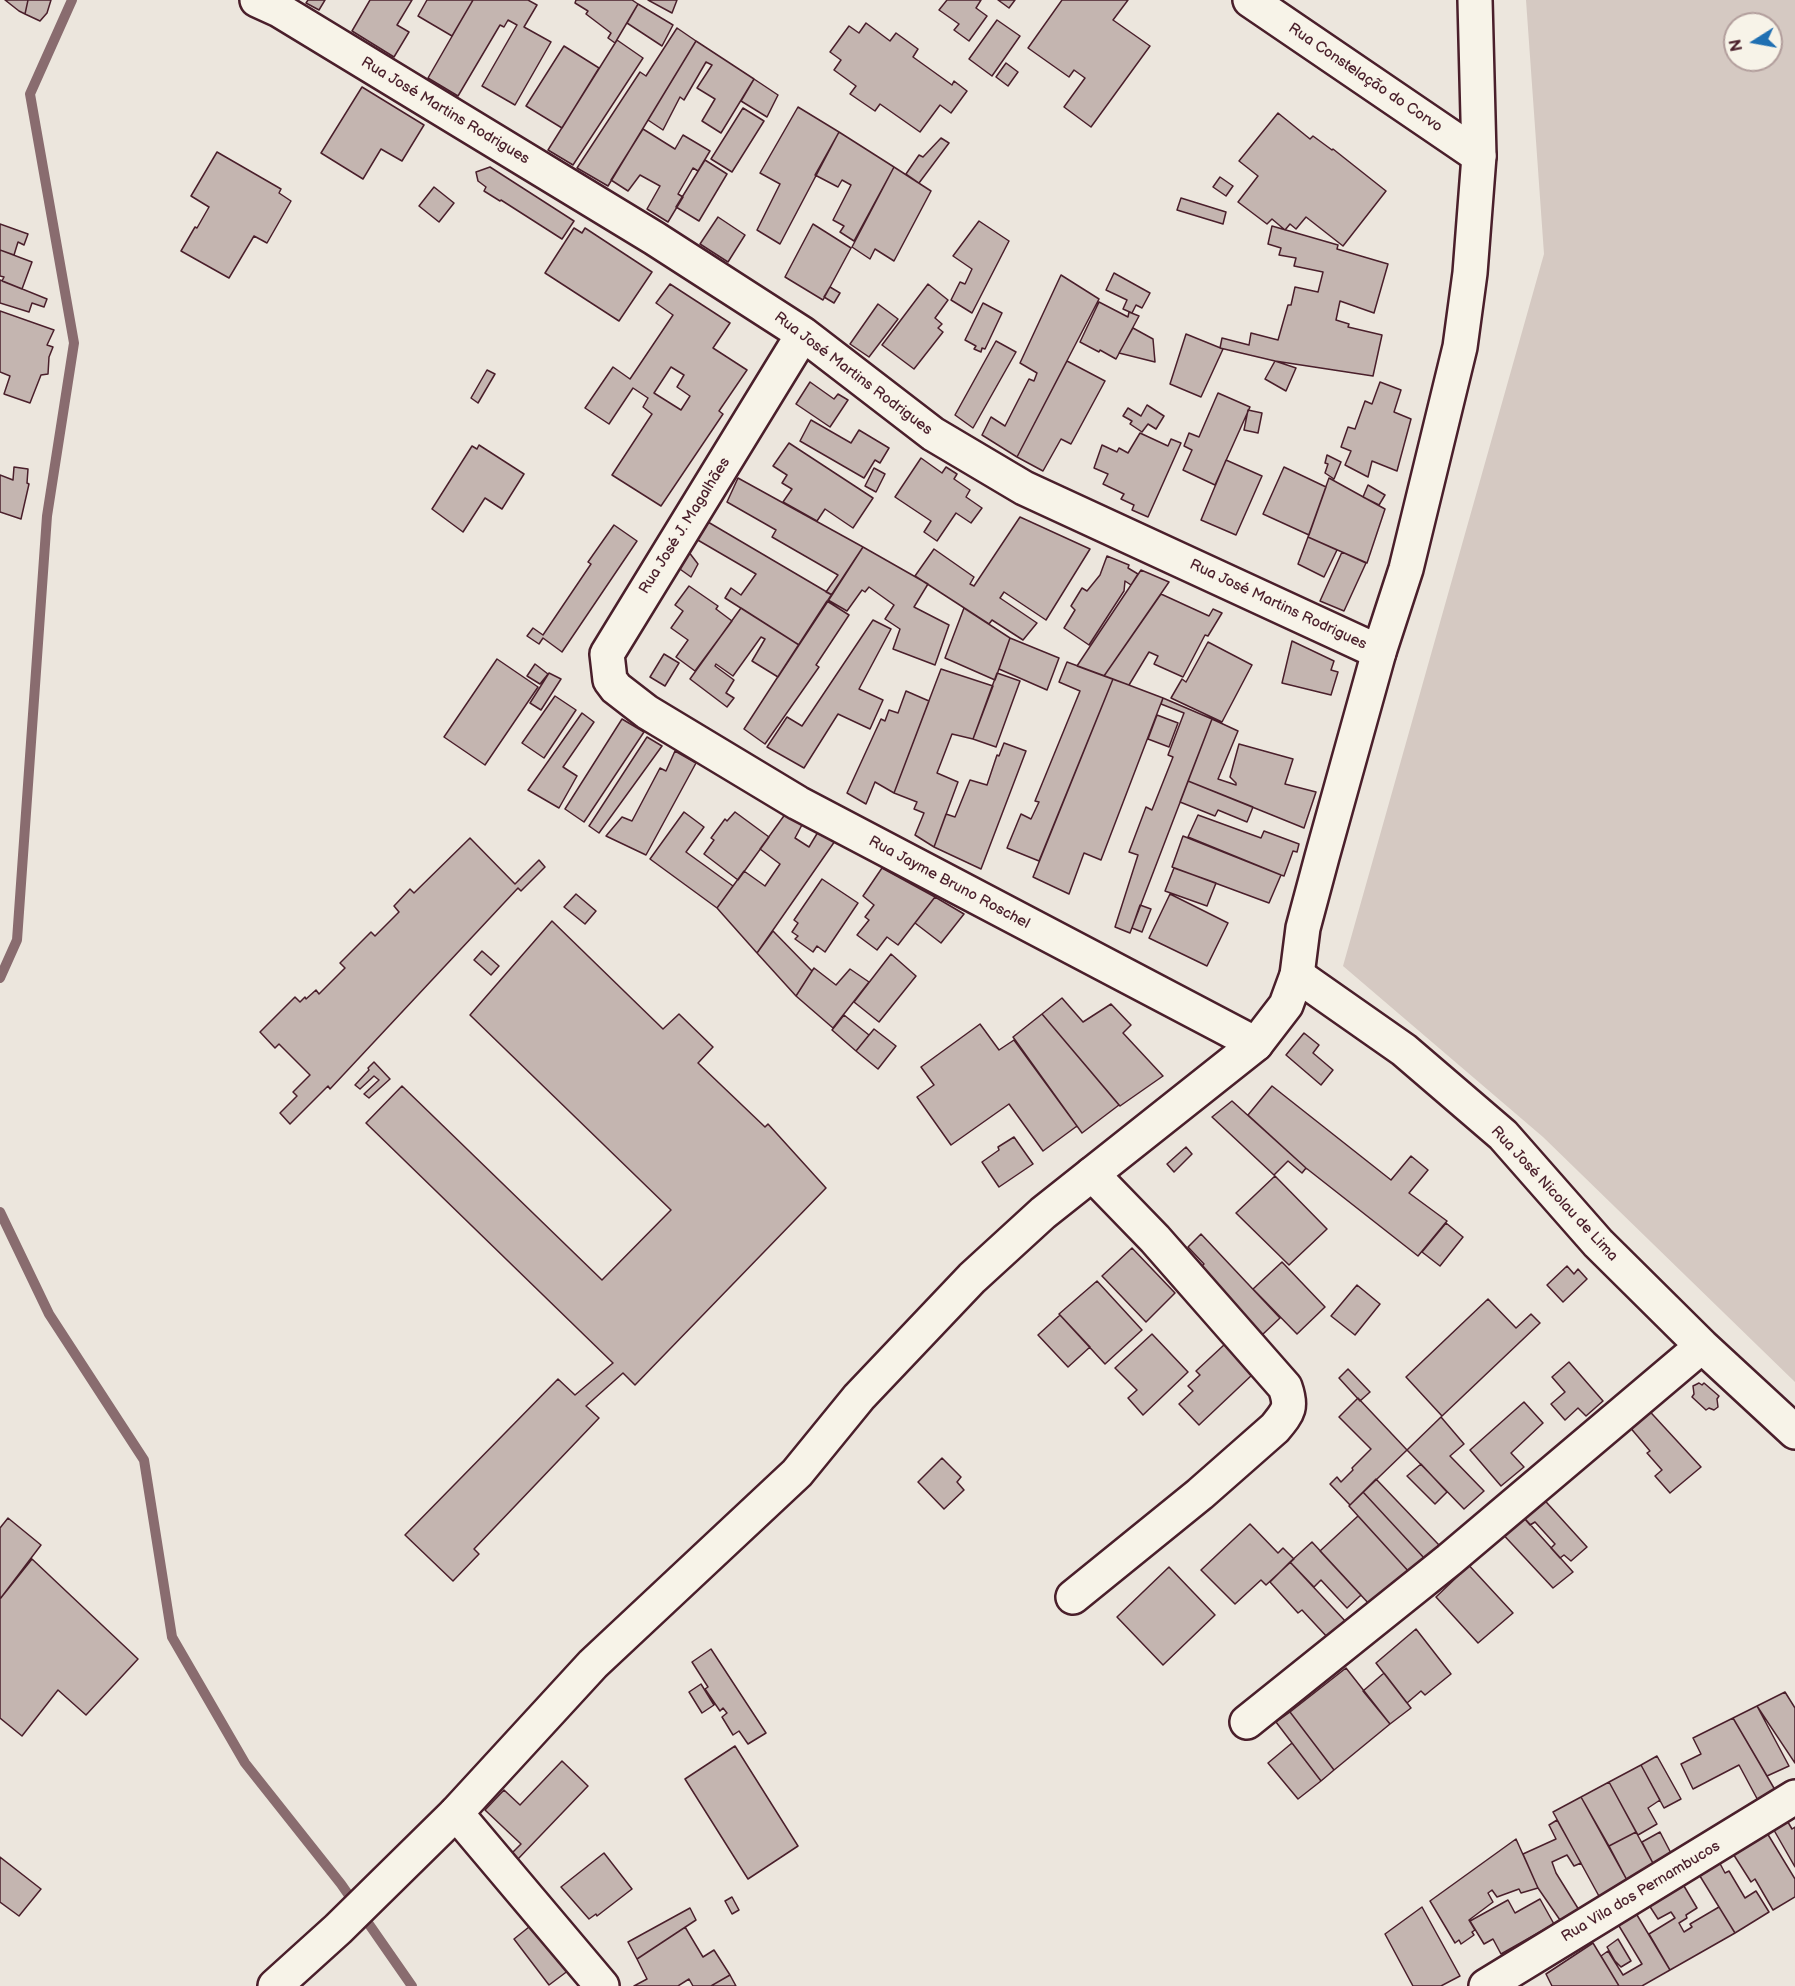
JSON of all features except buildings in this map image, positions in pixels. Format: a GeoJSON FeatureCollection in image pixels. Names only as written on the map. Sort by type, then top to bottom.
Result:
{"type":"FeatureCollection","features":[{"type":"Feature","properties":{"kind":"street","name":"Rua José Martins Rodrigues"},"geometry":{"type":"LineString","coordinates":[[256,0],[279,10],[654,238],[803,334],[933,434],[1024,488],[1379,652]]}},
{"type":"Feature","properties":{"kind":"street","name":"Rua Constelação do Corvo"},"geometry":{"type":"LineString","coordinates":[[1250,0],[1479,156]]}},
{"type":"Feature","properties":{"kind":"street"},"geometry":{"type":"LineString","coordinates":[[275,1986],[338,1929],[456,1813],[593,1664],[797,1473],[859,1397],[972,1278],[1043,1214],[1256,1044],[1286,1005],[1297,975],[1303,928],[1379,652],[1406,569],[1460,347],[1470,273],[1479,156],[1475,0]]}},
{"type":"Feature","properties":{"kind":"street","name":"Rua José J. Magalhães"},"geometry":{"type":"LineString","coordinates":[[647,712],[616,688],[610,680],[607,654],[803,334]]}},
{"type":"Feature","properties":{"kind":"street","name":"Rua Jayme Bruno Roschel"},"geometry":{"type":"LineString","coordinates":[[647,712],[798,803],[1256,1044]]}},
{"type":"Feature","properties":{"kind":"street","name":"Rua José Nicolau de Lima"},"geometry":{"type":"LineString","coordinates":[[1297,975],[1404,1050],[1503,1135],[1598,1243],[1702,1346],[1795,1432]]}},
{"type":"Feature","properties":{"kind":"street"},"geometry":{"type":"LineString","coordinates":[[1073,1597],[1200,1494],[1275,1428],[1286,1415],[1290,1402],[1285,1387],[1155,1239],[1092,1174]]}},
{"type":"Feature","properties":{"kind":"street"},"geometry":{"type":"LineString","coordinates":[[1247,1722],[1449,1560],[1702,1346]]}},
{"type":"Feature","properties":{"kind":"street","name":"Rua Vila dos Pernambucos"},"geometry":{"type":"LineString","coordinates":[[1486,1986],[1795,1797]]}},
{"type":"Feature","properties":{"kind":"street"},"geometry":{"type":"LineString","coordinates":[[456,1813],[602,1986]]}},
{"type":"Feature","properties":{"kind":"shaded area"},"geometry":{"type":"Polygon","coordinates":[[[1526,0],[1795,0],[1795,1382],[1543,1137],[1343,966],[1544,254],[1526,0]]]}},
{"type":"Feature","properties":{"kind":"waterway"},"geometry":{"type":"LineString","coordinates":[[0,978],[17,940],[47,516],[74,343],[30,94],[72,0]]}},
{"type":"Feature","properties":{"kind":"waterway"},"geometry":{"type":"LineString","coordinates":[[0,1212],[49,1314],[144,1460],[172,1637],[245,1763],[341,1884],[412,1986]]}}]}
